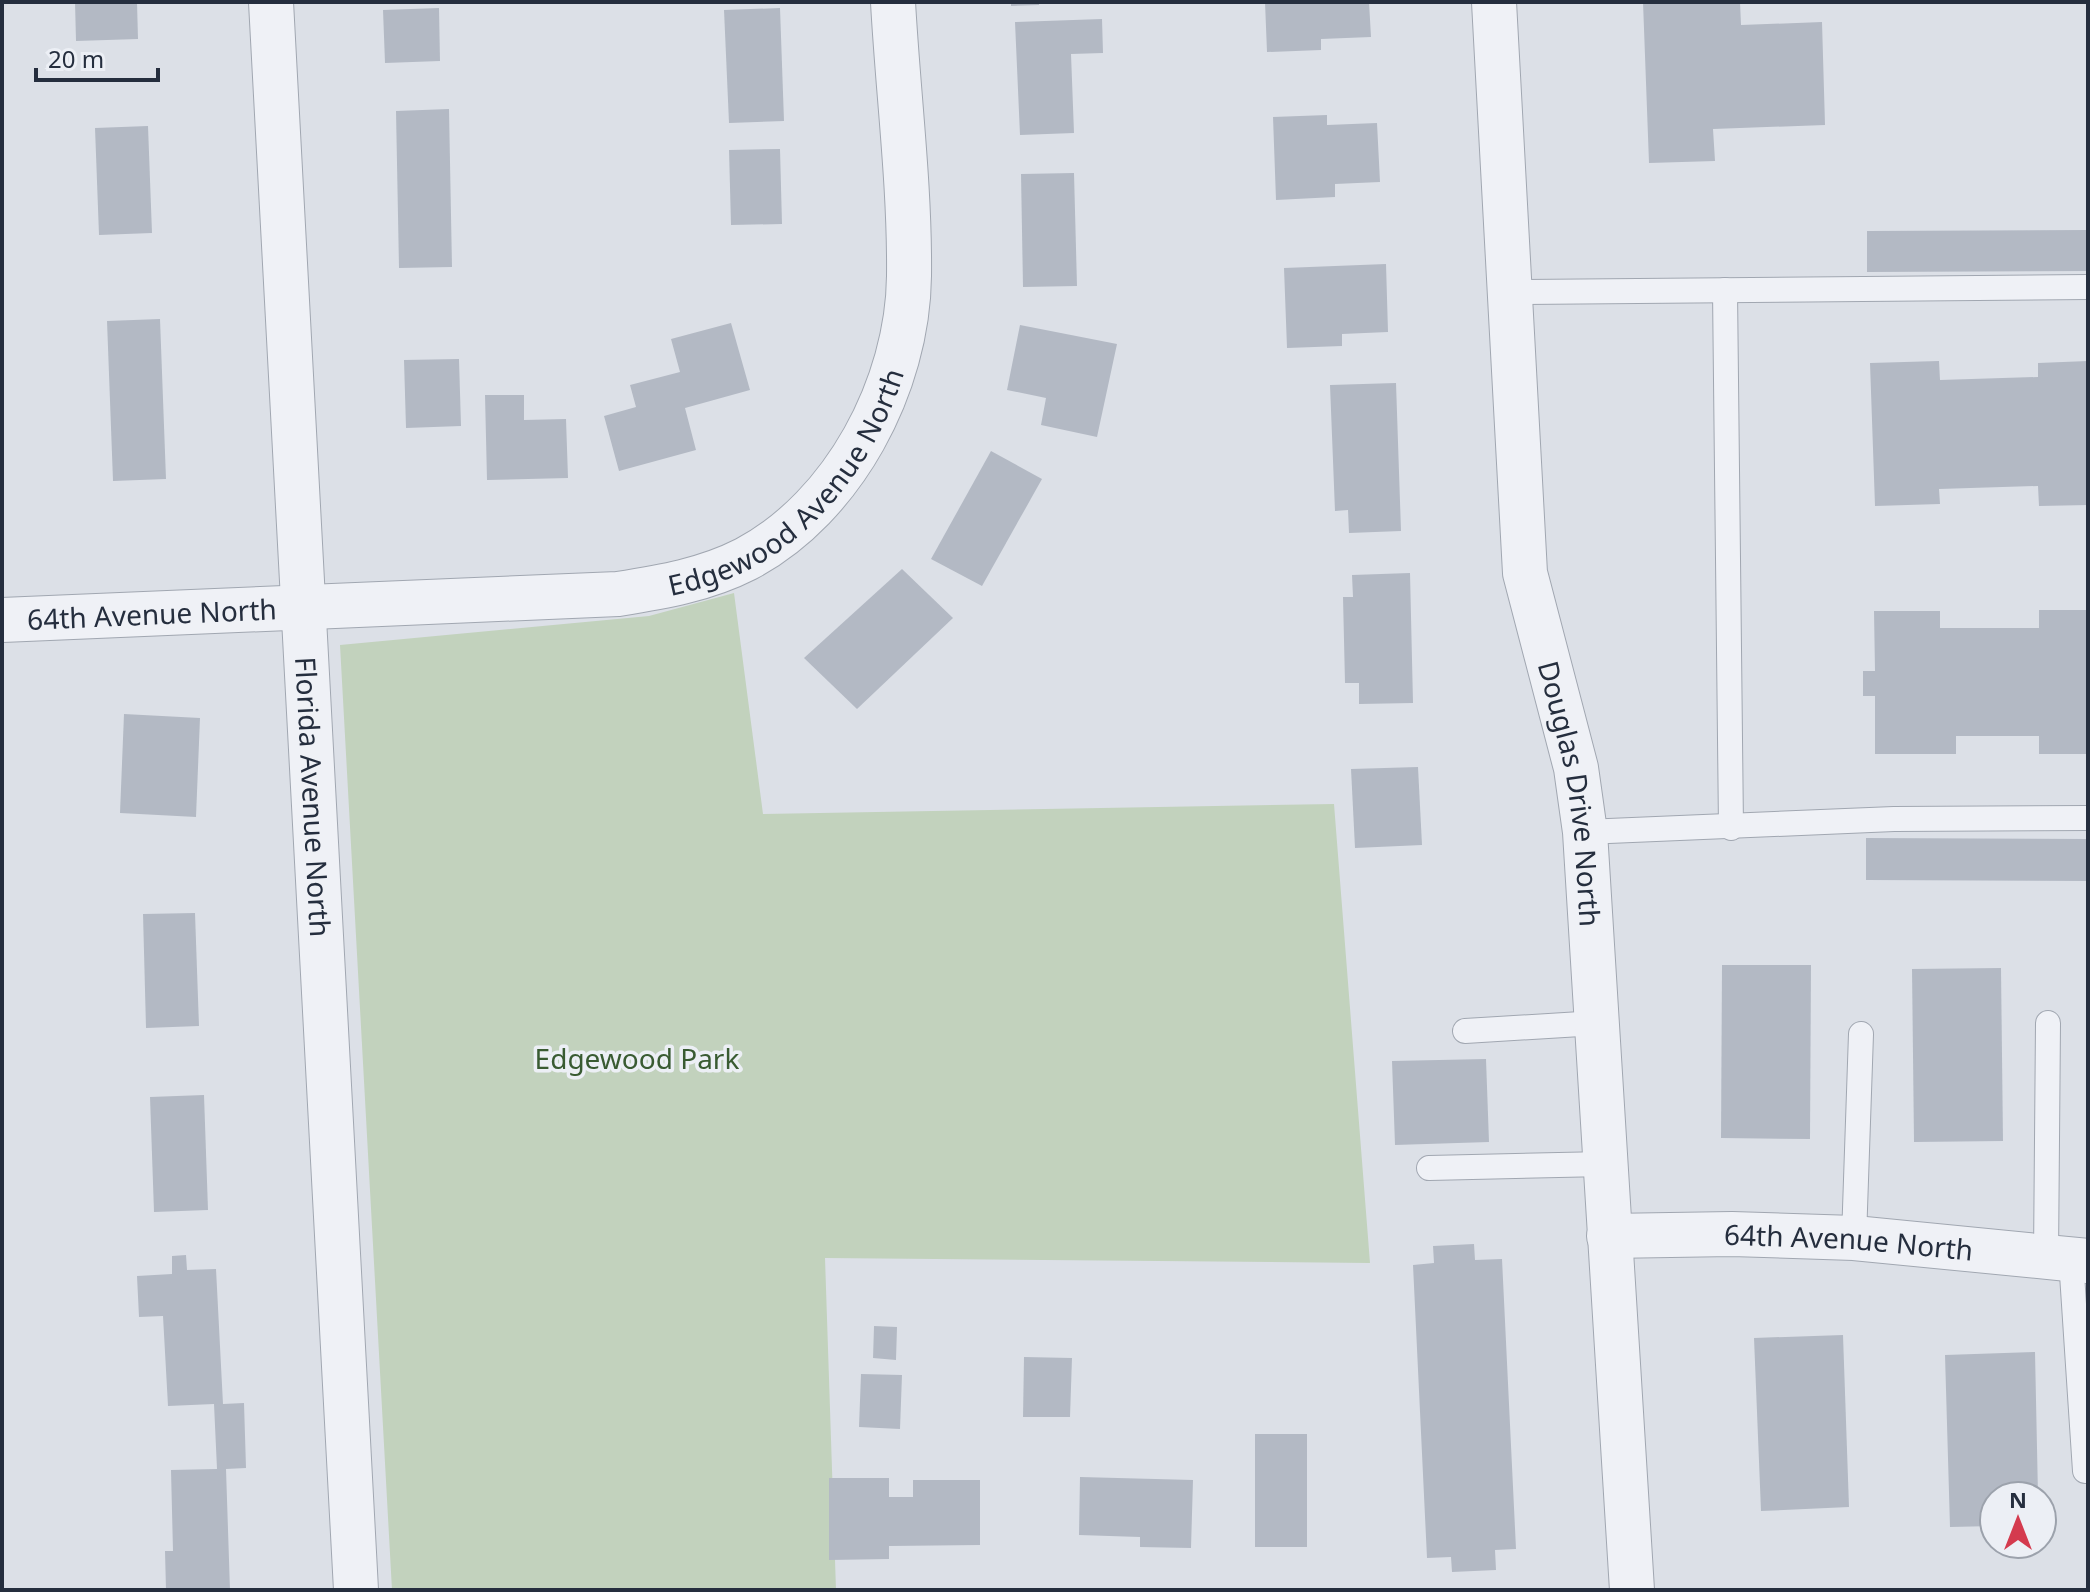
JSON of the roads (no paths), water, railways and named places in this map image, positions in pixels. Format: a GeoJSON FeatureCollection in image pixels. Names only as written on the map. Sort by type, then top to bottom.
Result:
{"type":"FeatureCollection","features":[{"type":"Feature","properties":{"kind":"street","name":"Florida Avenue North"},"geometry":{"type":"LineString","coordinates":[[271,2],[356,1590]]}},
{"type":"Feature","properties":{"kind":"street","name":"Edgewood Avenue North"},"geometry":{"type":"LineString","coordinates":[[302,609],[618,594],[691,582],[747,558],[804,517],[846,469],[879,407],[901,342],[909,277],[893,2]]}},
{"type":"Feature","properties":{"kind":"street","name":"Douglas Drive North"},"geometry":{"type":"LineString","coordinates":[[1494,2],[1525,573],[1576,768],[1585,832],[1632,1590]]}},
{"type":"Feature","properties":{"kind":"street","name":"64th Avenue North"},"geometry":{"type":"LineString","coordinates":[[2,620],[302,609]]}},
{"type":"Feature","properties":{"kind":"street","name":"64th Avenue North"},"geometry":{"type":"LineString","coordinates":[[1609,1236],[1732,1234],[1854,1238],[2068,1259]]}},
{"type":"Feature","properties":{"kind":"lane"},"geometry":{"type":"LineString","coordinates":[[1510,292],[2088,287]]}},
{"type":"Feature","properties":{"kind":"lane"},"geometry":{"type":"LineString","coordinates":[[1725,290],[1731,828]]}},
{"type":"Feature","properties":{"kind":"lane"},"geometry":{"type":"LineString","coordinates":[[1585,832],[1894,819],[2088,818]]}},
{"type":"Feature","properties":{"kind":"lane"},"geometry":{"type":"LineString","coordinates":[[1465,1031],[1597,1023]]}},
{"type":"Feature","properties":{"kind":"lane"},"geometry":{"type":"LineString","coordinates":[[2048,1023],[2085,1471]]}},
{"type":"Feature","properties":{"kind":"lane"},"geometry":{"type":"LineString","coordinates":[[1854,1238],[1861,1034]]}},
{"type":"Feature","properties":{"kind":"lane"},"geometry":{"type":"LineString","coordinates":[[1429,1168],[1605,1164]]}},
{"type":"Feature","properties":{"kind":"park label","name":"Edgewood Park"},"geometry":{"type":"Point","coordinates":[637,1058]}}]}
